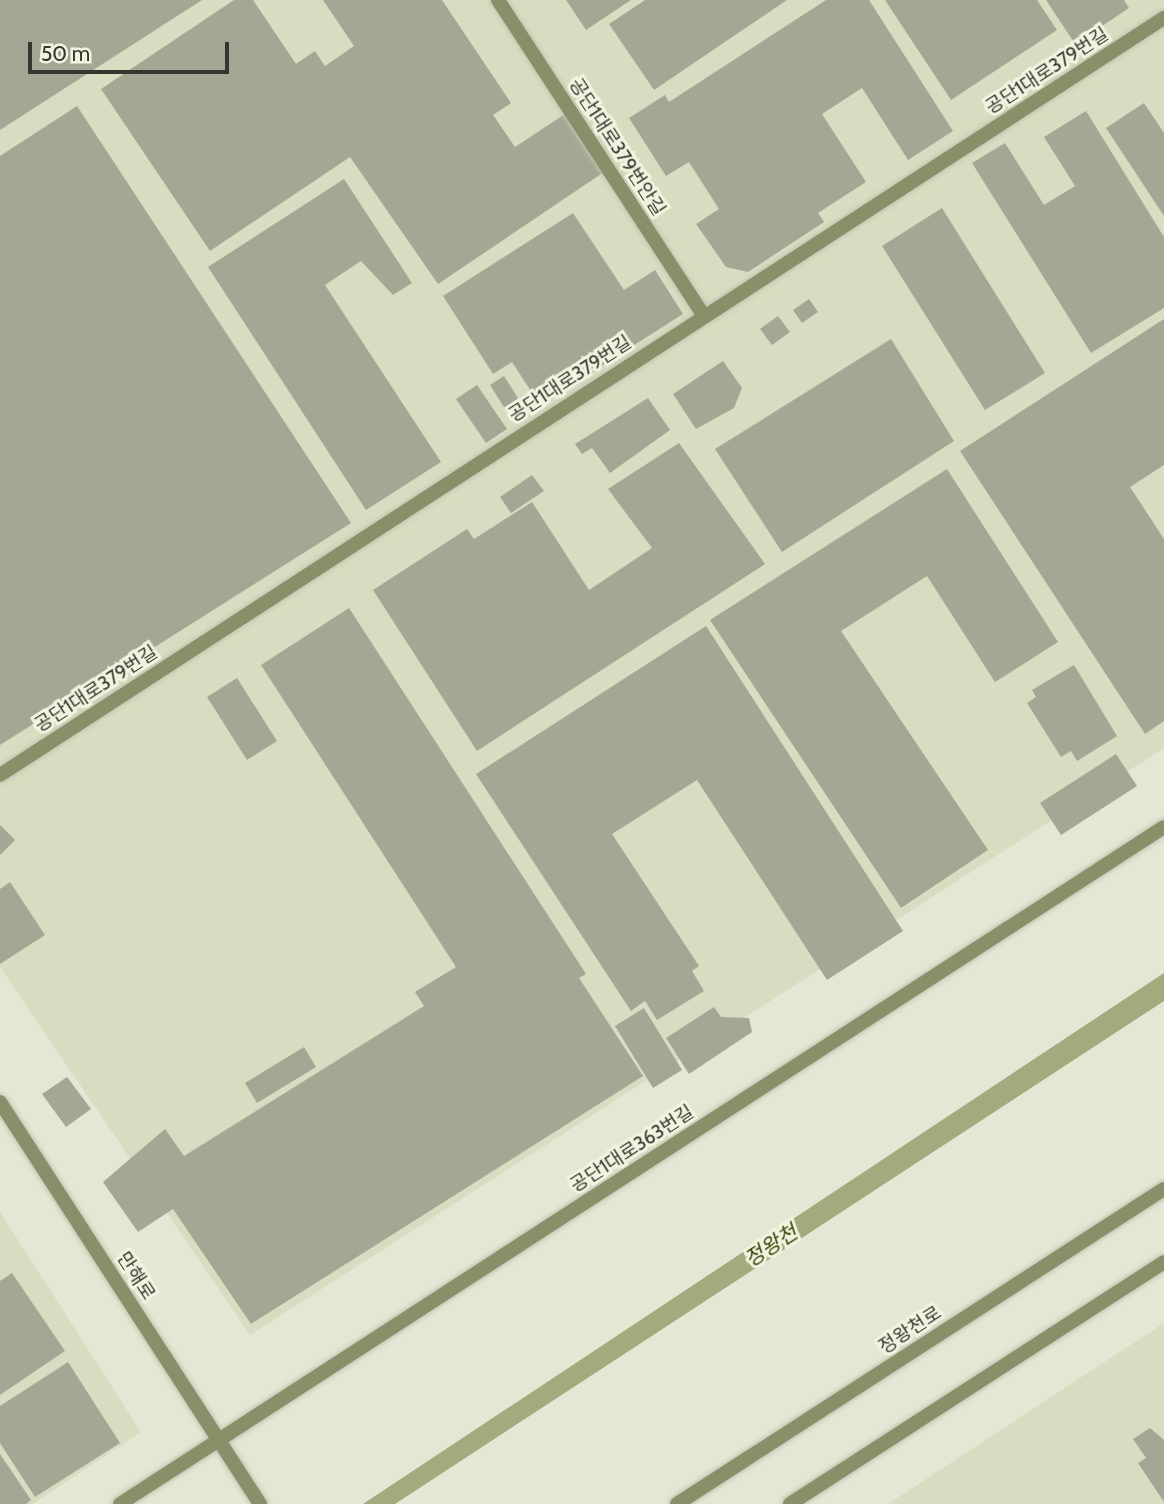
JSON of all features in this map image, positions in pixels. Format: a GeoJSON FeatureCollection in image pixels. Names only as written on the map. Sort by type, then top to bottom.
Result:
{"type":"FeatureCollection","features":[{"type":"Feature","properties":{"kind":"street","name":"공단1대로379번안길"},"geometry":{"type":"LineString","coordinates":[[498,0],[704,314]]}},
{"type":"Feature","properties":{"kind":"street","name":"공단1대로379번길"},"geometry":{"type":"LineString","coordinates":[[0,775],[704,314],[1164,18]]}},
{"type":"Feature","properties":{"kind":"street","name":"공단1대로363번길"},"geometry":{"type":"LineString","coordinates":[[120,1504],[1164,827]]}},
{"type":"Feature","properties":{"kind":"street","name":"만해로"},"geometry":{"type":"LineString","coordinates":[[0,1102],[260,1504]]}},
{"type":"Feature","properties":{"kind":"street","name":"정왕천로"},"geometry":{"type":"LineString","coordinates":[[677,1504],[1164,1189]]}},
{"type":"Feature","properties":{"kind":"street"},"geometry":{"type":"LineString","coordinates":[[790,1504],[1164,1262]]}},
{"type":"Feature","properties":{"kind":"shaded area"},"geometry":{"type":"Polygon","coordinates":[[[0,0],[1164,0],[1164,748],[250,1335],[0,967],[0,0]]]}},
{"type":"Feature","properties":{"kind":"shaded area"},"geometry":{"type":"Polygon","coordinates":[[[0,1212],[141,1432],[33,1504],[0,1504],[0,1212]]]}},
{"type":"Feature","properties":{"kind":"shaded area"},"geometry":{"type":"Polygon","coordinates":[[[1164,1323],[1164,1504],[888,1504],[1164,1323]]]}},
{"type":"Feature","properties":{"kind":"water","name":"정왕천"},"geometry":{"type":"Polygon","coordinates":[[[1164,973],[1164,1001],[395,1504],[363,1504],[1164,973]]]}},
{"type":"Feature","properties":{"kind":"building"},"geometry":{"type":"Polygon","coordinates":[[[0,0],[202,0],[0,130],[0,0]]]}},
{"type":"Feature","properties":{"kind":"building"},"geometry":{"type":"Polygon","coordinates":[[[234,0],[253,0],[296,64],[315,51],[325,66],[354,46],[323,0],[442,0],[511,103],[493,115],[515,147],[565,114],[604,172],[438,284],[350,157],[210,251],[101,89],[234,0]]]}},
{"type":"Feature","properties":{"kind":"building"},"geometry":{"type":"Polygon","coordinates":[[[566,0],[631,0],[586,30],[566,0]]]}},
{"type":"Feature","properties":{"kind":"building"},"geometry":{"type":"Polygon","coordinates":[[[645,0],[787,0],[654,90],[609,24],[645,0]]]}},
{"type":"Feature","properties":{"kind":"building"},"geometry":{"type":"Polygon","coordinates":[[[826,0],[869,0],[953,131],[908,160],[862,88],[822,114],[866,182],[818,213],[824,222],[748,272],[726,267],[696,224],[719,209],[689,162],[666,176],[629,118],[665,95],[669,102],[826,0]]]}},
{"type":"Feature","properties":{"kind":"building"},"geometry":{"type":"Polygon","coordinates":[[[885,0],[1037,0],[1057,30],[951,100],[885,0]]]}},
{"type":"Feature","properties":{"kind":"building"},"geometry":{"type":"Polygon","coordinates":[[[1046,0],[1124,0],[1129,8],[1075,44],[1046,0]]]}},
{"type":"Feature","properties":{"kind":"building"},"geometry":{"type":"Polygon","coordinates":[[[1144,103],[1164,133],[1164,216],[1106,128],[1144,103]]]}},
{"type":"Feature","properties":{"kind":"building"},"geometry":{"type":"Polygon","coordinates":[[[77,106],[351,523],[0,745],[0,156],[77,106]]]}},
{"type":"Feature","properties":{"kind":"building"},"geometry":{"type":"Polygon","coordinates":[[[1086,111],[1164,237],[1164,308],[1091,353],[972,163],[1005,143],[1044,205],[1075,186],[1044,137],[1086,111]]]}},
{"type":"Feature","properties":{"kind":"building"},"geometry":{"type":"Polygon","coordinates":[[[344,179],[412,283],[393,295],[361,261],[325,285],[441,462],[366,510],[208,267],[344,179]]]}},
{"type":"Feature","properties":{"kind":"building"},"geometry":{"type":"Polygon","coordinates":[[[942,208],[1045,373],[985,410],[882,246],[942,208]]]}},
{"type":"Feature","properties":{"kind":"building"},"geometry":{"type":"Polygon","coordinates":[[[573,213],[624,290],[655,270],[683,314],[540,405],[512,362],[493,374],[443,296],[573,213]]]}},
{"type":"Feature","properties":{"kind":"building"},"geometry":{"type":"Polygon","coordinates":[[[809,299],[818,312],[802,323],[793,310],[809,299]]]}},
{"type":"Feature","properties":{"kind":"building"},"geometry":{"type":"Polygon","coordinates":[[[778,316],[790,332],[772,345],[760,329],[778,316]]]}},
{"type":"Feature","properties":{"kind":"building"},"geometry":{"type":"Polygon","coordinates":[[[1164,319],[1164,465],[1130,487],[1164,539],[1164,721],[1145,734],[960,451],[1164,319]]]}},
{"type":"Feature","properties":{"kind":"building"},"geometry":{"type":"Polygon","coordinates":[[[891,339],[954,441],[782,552],[715,449],[891,339]]]}},
{"type":"Feature","properties":{"kind":"building"},"geometry":{"type":"Polygon","coordinates":[[[723,361],[742,388],[734,408],[696,429],[673,394],[723,361]]]}},
{"type":"Feature","properties":{"kind":"building"},"geometry":{"type":"Polygon","coordinates":[[[504,376],[521,403],[507,412],[490,385],[504,376]]]}},
{"type":"Feature","properties":{"kind":"building"},"geometry":{"type":"Polygon","coordinates":[[[477,385],[507,429],[486,443],[456,399],[477,385]]]}},
{"type":"Feature","properties":{"kind":"building"},"geometry":{"type":"Polygon","coordinates":[[[648,398],[670,430],[610,473],[592,448],[582,454],[575,444],[648,398]]]}},
{"type":"Feature","properties":{"kind":"building"},"geometry":{"type":"Polygon","coordinates":[[[679,443],[765,564],[477,751],[373,590],[467,529],[474,539],[532,502],[589,590],[652,548],[608,489],[679,443]]]}},
{"type":"Feature","properties":{"kind":"building"},"geometry":{"type":"Polygon","coordinates":[[[947,469],[1058,642],[995,682],[927,576],[841,631],[988,850],[901,908],[710,620],[947,469]]]}},
{"type":"Feature","properties":{"kind":"building"},"geometry":{"type":"Polygon","coordinates":[[[532,475],[544,491],[511,513],[500,497],[532,475]]]}},
{"type":"Feature","properties":{"kind":"building"},"geometry":{"type":"Polygon","coordinates":[[[349,608],[586,974],[579,978],[643,1076],[251,1324],[173,1209],[138,1232],[103,1182],[165,1129],[184,1156],[424,1006],[415,992],[456,967],[261,665],[349,608]]]}},
{"type":"Feature","properties":{"kind":"building"},"geometry":{"type":"Polygon","coordinates":[[[706,626],[903,931],[827,980],[697,780],[612,834],[699,966],[692,971],[704,991],[657,1020],[645,1001],[631,1011],[476,774],[706,626]]]}},
{"type":"Feature","properties":{"kind":"building"},"geometry":{"type":"Polygon","coordinates":[[[1074,665],[1117,736],[1077,761],[1071,751],[1061,757],[1027,703],[1036,697],[1032,690],[1074,665]]]}},
{"type":"Feature","properties":{"kind":"building"},"geometry":{"type":"Polygon","coordinates":[[[237,678],[277,741],[247,760],[207,697],[237,678]]]}},
{"type":"Feature","properties":{"kind":"building"},"geometry":{"type":"Polygon","coordinates":[[[1116,754],[1137,786],[1061,835],[1040,803],[1116,754]]]}},
{"type":"Feature","properties":{"kind":"building"},"geometry":{"type":"Polygon","coordinates":[[[0,825],[15,840],[0,855],[0,825]]]}},
{"type":"Feature","properties":{"kind":"building"},"geometry":{"type":"Polygon","coordinates":[[[10,882],[45,935],[0,964],[0,889],[10,882]]]}},
{"type":"Feature","properties":{"kind":"building"},"geometry":{"type":"Polygon","coordinates":[[[714,1007],[721,1017],[749,1018],[752,1032],[689,1074],[666,1038],[714,1007]]]}},
{"type":"Feature","properties":{"kind":"building"},"geometry":{"type":"Polygon","coordinates":[[[644,1008],[682,1070],[653,1088],[615,1026],[644,1008]]]}},
{"type":"Feature","properties":{"kind":"building"},"geometry":{"type":"Polygon","coordinates":[[[304,1047],[316,1067],[257,1103],[245,1083],[304,1047]]]}},
{"type":"Feature","properties":{"kind":"building"},"geometry":{"type":"Polygon","coordinates":[[[67,1077],[91,1109],[66,1127],[42,1094],[67,1077]]]}},
{"type":"Feature","properties":{"kind":"building"},"geometry":{"type":"Polygon","coordinates":[[[12,1273],[65,1351],[0,1395],[0,1281],[12,1273]]]}},
{"type":"Feature","properties":{"kind":"building"},"geometry":{"type":"Polygon","coordinates":[[[68,1362],[120,1443],[35,1497],[0,1443],[0,1406],[68,1362]]]}},
{"type":"Feature","properties":{"kind":"building"},"geometry":{"type":"Polygon","coordinates":[[[1150,1428],[1164,1440],[1164,1502],[1138,1463],[1146,1458],[1133,1439],[1150,1428]]]}},
{"type":"Feature","properties":{"kind":"building"},"geometry":{"type":"Polygon","coordinates":[[[0,1454],[31,1500],[26,1504],[0,1504],[0,1454]]]}}]}
